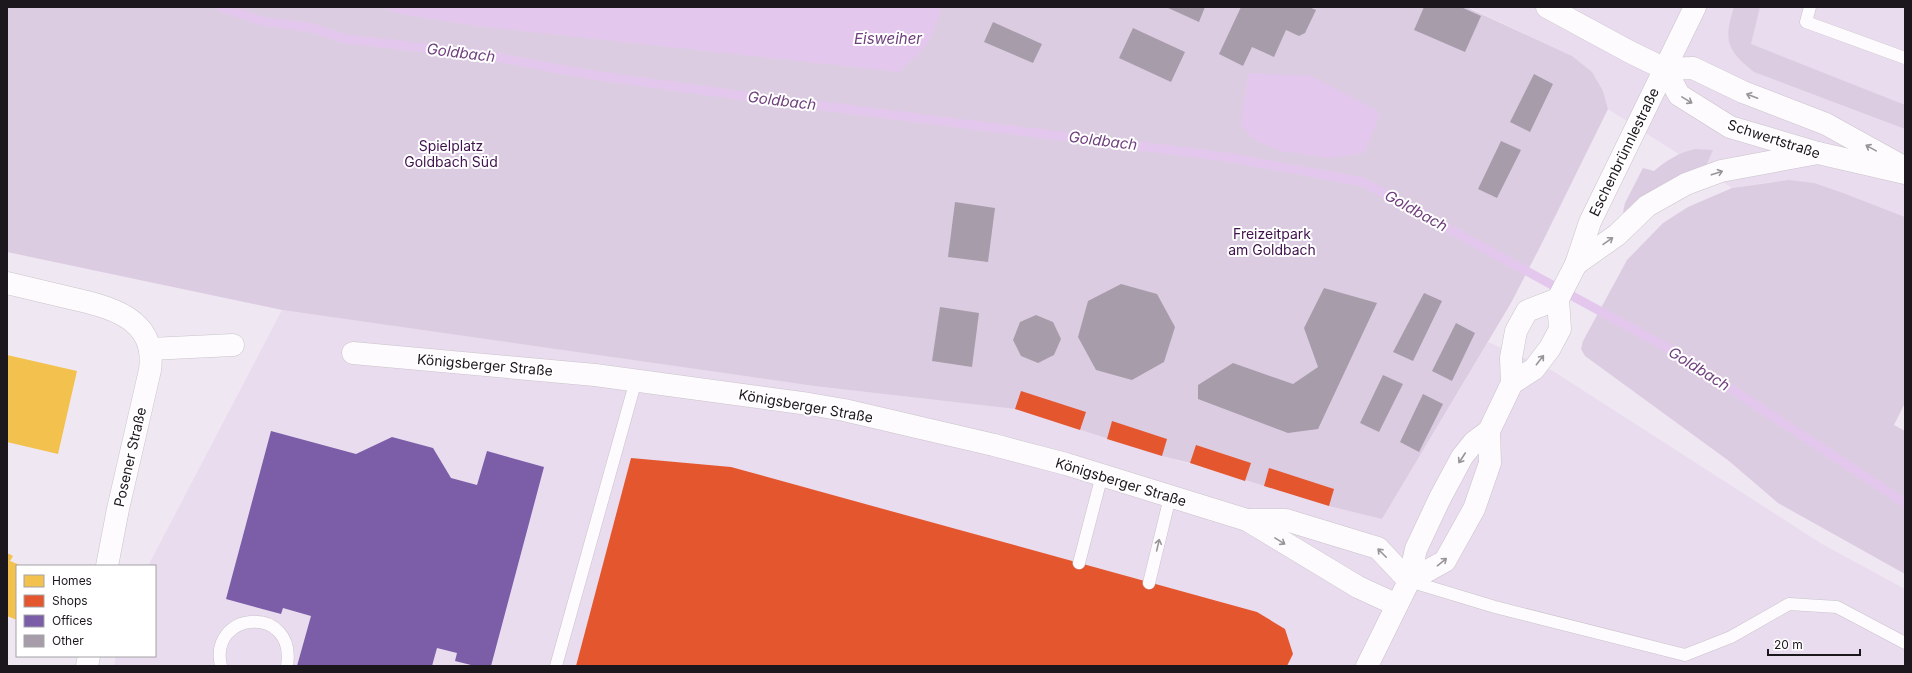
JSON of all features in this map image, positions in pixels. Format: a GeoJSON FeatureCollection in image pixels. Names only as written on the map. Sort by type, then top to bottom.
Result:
{"type":"FeatureCollection","features":[{"type":"Feature","properties":{"kind":"street"},"geometry":{"type":"LineString","coordinates":[[1547,7],[1630,52],[1665,69],[1693,68],[1744,92],[1826,124],[1905,167]]}},
{"type":"Feature","properties":{"kind":"street","name":"Eschenbrünnlestraße"},"geometry":{"type":"LineString","coordinates":[[1558,299],[1576,264],[1590,222],[1695,7]]}},
{"type":"Feature","properties":{"kind":"street","name":"Schwertstraße"},"geometry":{"type":"LineString","coordinates":[[1665,69],[1679,95],[1730,127],[1818,153],[1905,173]]}},
{"type":"Feature","properties":{"kind":"street"},"geometry":{"type":"LineString","coordinates":[[1576,264],[1617,235],[1647,206],[1686,184],[1721,171],[1818,153]]}},
{"type":"Feature","properties":{"kind":"street"},"geometry":{"type":"LineString","coordinates":[[7,283],[104,306],[124,314],[140,327],[150,349],[232,345]]}},
{"type":"Feature","properties":{"kind":"street"},"geometry":{"type":"LineString","coordinates":[[1409,581],[1445,561],[1474,509],[1490,463],[1489,431],[1512,383],[1511,358],[1516,331],[1527,311],[1558,299],[1560,329],[1550,348],[1534,369],[1512,383]]}},
{"type":"Feature","properties":{"kind":"street","name":"Posener Straße"},"geometry":{"type":"LineString","coordinates":[[107,565],[150,370],[152,359],[150,349]]}},
{"type":"Feature","properties":{"kind":"street","name":"Königsberger Straße"},"geometry":{"type":"LineString","coordinates":[[353,353],[636,380],[844,410],[994,445],[1102,475],[1247,520],[1358,587],[1397,605]]}},
{"type":"Feature","properties":{"kind":"street"},"geometry":{"type":"LineString","coordinates":[[1367,666],[1409,581],[1416,549],[1462,457],[1474,442],[1489,431]]}},
{"type":"Feature","properties":{"kind":"street","name":"Königsberger Straße"},"geometry":{"type":"LineString","coordinates":[[1247,520],[1286,520],[1378,548],[1409,581]]}},
{"type":"Feature","properties":{"kind":"lane"},"geometry":{"type":"LineString","coordinates":[[1810,7],[1806,22],[1905,58]]}},
{"type":"Feature","properties":{"kind":"lane"},"geometry":{"type":"LineString","coordinates":[[556,666],[636,380]]}},
{"type":"Feature","properties":{"kind":"lane"},"geometry":{"type":"LineString","coordinates":[[1079,563],[1102,475]]}},
{"type":"Feature","properties":{"kind":"lane"},"geometry":{"type":"LineString","coordinates":[[1149,582],[1170,497]]}},
{"type":"Feature","properties":{"kind":"lane"},"geometry":{"type":"LineString","coordinates":[[1409,581],[1495,607],[1685,655],[1731,637],[1789,604],[1837,607],[1905,643]]}},
{"type":"Feature","properties":{"kind":"lane"},"geometry":{"type":"LineString","coordinates":[[221,666],[220,653],[222,641],[229,631],[239,624],[250,621],[262,622],[273,627],[282,635],[287,645],[289,656],[287,666]]}},
{"type":"Feature","properties":{"kind":"shaded area"},"geometry":{"type":"Polygon","coordinates":[[[1468,7],[1905,7],[1905,217],[1846,194],[1771,182],[1732,188],[1608,109],[1603,91],[1572,56],[1468,7]]]}},
{"type":"Feature","properties":{"kind":"shaded area"},"geometry":{"type":"Polygon","coordinates":[[[282,310],[814,386],[1015,409],[1162,456],[1382,519],[1488,342],[1553,371],[1822,544],[1905,589],[1905,666],[114,666],[116,657],[156,657],[156,565],[149,565],[282,310]]]}},
{"type":"Feature","properties":{"kind":"green space","name":"Freizeitpark am Goldbach"},"geometry":{"type":"Polygon","coordinates":[[[7,7],[1466,7],[1572,56],[1592,72],[1603,91],[1608,109],[1511,303],[1382,519],[1329,506],[1190,463],[1162,456],[1015,409],[814,386],[282,310],[7,252],[7,7]]]}},
{"type":"Feature","properties":{"kind":"green space"},"geometry":{"type":"Polygon","coordinates":[[[1734,7],[1760,7],[1751,44],[1905,105],[1905,129],[1754,72],[1738,57],[1730,44],[1728,37],[1734,7]]]}},
{"type":"Feature","properties":{"kind":"green space"},"geometry":{"type":"Polygon","coordinates":[[[1695,149],[1713,150],[1706,166],[1626,214],[1623,212],[1625,203],[1643,168],[1654,171],[1673,157],[1695,149]]]}},
{"type":"Feature","properties":{"kind":"green space"},"geometry":{"type":"Polygon","coordinates":[[[1789,180],[1814,183],[1905,217],[1905,403],[1894,425],[1905,431],[1905,574],[1778,503],[1729,461],[1585,356],[1581,349],[1583,341],[1627,260],[1663,223],[1688,207],[1732,188],[1789,180]]]}},
{"type":"Feature","properties":{"kind":"water","name":"Eisweiher"},"geometry":{"type":"Polygon","coordinates":[[[379,7],[942,7],[928,44],[899,72],[476,26],[400,14],[379,7]]]}},
{"type":"Feature","properties":{"kind":"water"},"geometry":{"type":"Polygon","coordinates":[[[1248,73],[1311,76],[1376,110],[1379,117],[1364,153],[1331,158],[1280,151],[1253,139],[1241,124],[1248,73]]]}},
{"type":"Feature","properties":{"kind":"building: Homes"},"geometry":{"type":"Polygon","coordinates":[[[7,355],[77,371],[58,454],[7,442],[7,355]]]}},
{"type":"Feature","properties":{"kind":"building: Homes"},"geometry":{"type":"Polygon","coordinates":[[[7,553],[13,556],[10,561],[20,565],[16,565],[16,620],[7,616],[7,553]]]}},
{"type":"Feature","properties":{"kind":"building: Shops"},"geometry":{"type":"Polygon","coordinates":[[[1021,391],[1086,412],[1080,430],[1015,409],[1021,391]]]}},
{"type":"Feature","properties":{"kind":"building: Shops"},"geometry":{"type":"Polygon","coordinates":[[[1112,421],[1167,439],[1162,456],[1107,439],[1112,421]]]}},
{"type":"Feature","properties":{"kind":"building: Shops"},"geometry":{"type":"Polygon","coordinates":[[[1196,445],[1251,463],[1245,481],[1190,463],[1196,445]]]}},
{"type":"Feature","properties":{"kind":"building: Shops"},"geometry":{"type":"Polygon","coordinates":[[[631,458],[731,467],[1257,612],[1285,629],[1293,654],[1287,666],[576,666],[631,458]]]}},
{"type":"Feature","properties":{"kind":"building: Shops"},"geometry":{"type":"Polygon","coordinates":[[[1269,468],[1334,489],[1329,506],[1264,486],[1269,468]]]}},
{"type":"Feature","properties":{"kind":"building: Offices"},"geometry":{"type":"Polygon","coordinates":[[[271,431],[356,454],[392,437],[433,448],[451,478],[477,485],[487,451],[544,467],[491,666],[475,666],[455,661],[457,653],[437,648],[432,666],[297,666],[311,616],[283,608],[281,614],[226,599],[271,431]]]}},
{"type":"Feature","properties":{"kind":"building: Other"},"geometry":{"type":"Polygon","coordinates":[[[1166,7],[1205,7],[1199,22],[1166,7]]]}},
{"type":"Feature","properties":{"kind":"building: Other"},"geometry":{"type":"Polygon","coordinates":[[[1241,7],[1309,7],[1316,10],[1305,33],[1299,36],[1286,30],[1274,57],[1252,47],[1243,66],[1219,54],[1241,7]]]}},
{"type":"Feature","properties":{"kind":"building: Other"},"geometry":{"type":"Polygon","coordinates":[[[1424,7],[1461,7],[1481,16],[1465,52],[1414,30],[1424,7]]]}},
{"type":"Feature","properties":{"kind":"building: Other"},"geometry":{"type":"Polygon","coordinates":[[[993,22],[1042,44],[1033,63],[984,42],[993,22]]]}},
{"type":"Feature","properties":{"kind":"building: Other"},"geometry":{"type":"Polygon","coordinates":[[[1133,28],[1185,52],[1171,82],[1119,58],[1133,28]]]}},
{"type":"Feature","properties":{"kind":"building: Other"},"geometry":{"type":"Polygon","coordinates":[[[1534,74],[1553,84],[1530,132],[1510,122],[1534,74]]]}},
{"type":"Feature","properties":{"kind":"building: Other"},"geometry":{"type":"Polygon","coordinates":[[[1501,141],[1521,150],[1497,198],[1478,189],[1501,141]]]}},
{"type":"Feature","properties":{"kind":"building: Other"},"geometry":{"type":"Polygon","coordinates":[[[955,202],[995,208],[988,262],[948,257],[955,202]]]}},
{"type":"Feature","properties":{"kind":"building: Other"},"geometry":{"type":"Polygon","coordinates":[[[1121,284],[1157,294],[1175,327],[1164,362],[1132,380],[1096,370],[1078,337],[1088,301],[1121,284]]]}},
{"type":"Feature","properties":{"kind":"building: Other"},"geometry":{"type":"Polygon","coordinates":[[[1324,288],[1377,303],[1318,429],[1288,433],[1198,399],[1198,385],[1233,363],[1293,384],[1318,367],[1304,328],[1324,288]]]}},
{"type":"Feature","properties":{"kind":"building: Other"},"geometry":{"type":"Polygon","coordinates":[[[1424,293],[1442,301],[1413,361],[1393,352],[1424,293]]]}},
{"type":"Feature","properties":{"kind":"building: Other"},"geometry":{"type":"Polygon","coordinates":[[[940,307],[979,313],[972,367],[932,361],[940,307]]]}},
{"type":"Feature","properties":{"kind":"building: Other"},"geometry":{"type":"Polygon","coordinates":[[[1036,315],[1053,322],[1061,339],[1054,355],[1038,363],[1021,356],[1013,340],[1020,322],[1036,315]]]}},
{"type":"Feature","properties":{"kind":"building: Other"},"geometry":{"type":"Polygon","coordinates":[[[1456,323],[1475,333],[1452,381],[1432,371],[1456,323]]]}},
{"type":"Feature","properties":{"kind":"building: Other"},"geometry":{"type":"Polygon","coordinates":[[[1383,375],[1403,384],[1379,432],[1360,423],[1383,375]]]}},
{"type":"Feature","properties":{"kind":"building: Other"},"geometry":{"type":"Polygon","coordinates":[[[1423,394],[1443,404],[1419,452],[1400,442],[1423,394]]]}},
{"type":"Feature","properties":{"kind":"waterway","name":"Goldbach"},"geometry":{"type":"LineString","coordinates":[[221,7],[262,21],[312,28],[345,39],[480,54],[586,74],[759,98],[1226,157],[1363,182],[1675,352],[1905,503]]}},
{"type":"Feature","properties":{"kind":"park label","name":"Spielplatz Goldbach Süd"},"geometry":{"type":"Point","coordinates":[451,154]}}]}
